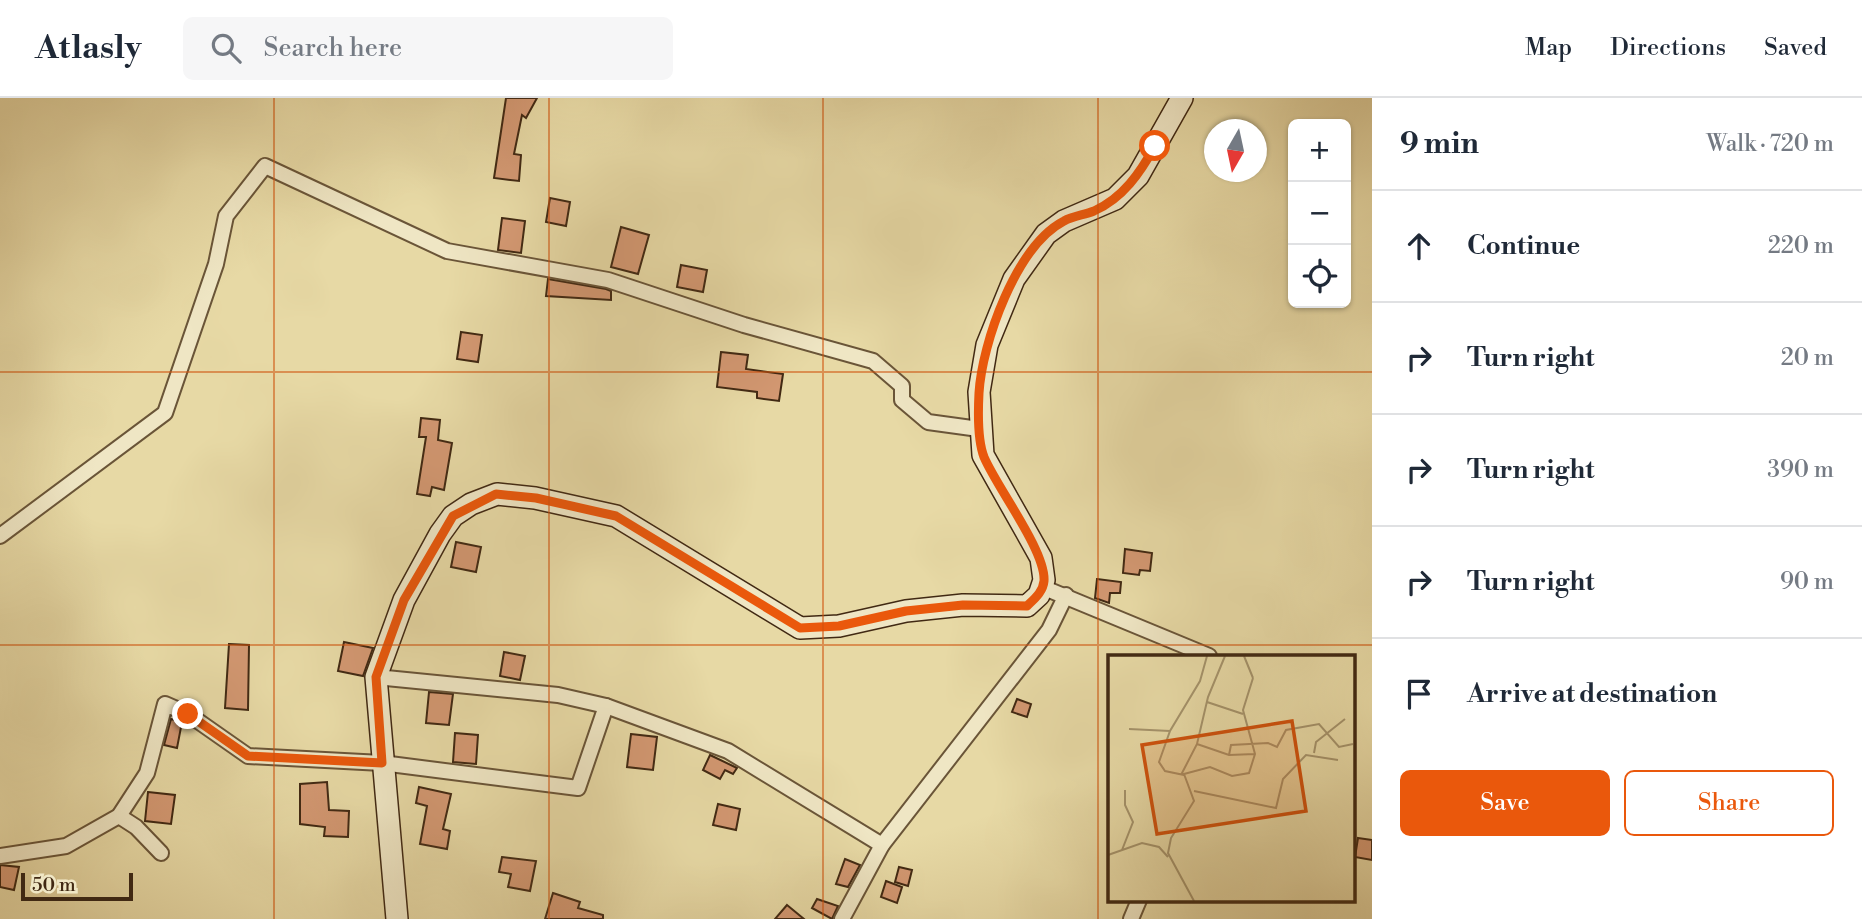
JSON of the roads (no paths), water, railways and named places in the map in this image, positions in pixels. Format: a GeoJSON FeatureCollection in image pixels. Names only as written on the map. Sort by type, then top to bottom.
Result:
{"type":"FeatureCollection","features":[{"type":"Feature","properties":{"kind":"main road"},"geometry":{"type":"LineString","coordinates":[[397,919],[376,677],[404,600],[440,534],[453,516],[496,494],[536,498],[616,516],[800,628],[839,626],[906,611],[952,606],[1027,606],[1039,595],[1042,587],[1041,558],[983,455],[979,429],[979,392],[987,345],[1014,278],[1046,234],[1064,221],[1115,199],[1138,176],[1182,98]]}},
{"type":"Feature","properties":{"kind":"street"},"geometry":{"type":"LineString","coordinates":[[0,536],[165,413],[216,264],[226,216],[265,166],[447,251],[608,280],[744,325],[873,361],[902,386],[902,400],[928,422],[979,429]]}},
{"type":"Feature","properties":{"kind":"street"},"geometry":{"type":"LineString","coordinates":[[1042,587],[1207,655]]}},
{"type":"Feature","properties":{"kind":"street"},"geometry":{"type":"LineString","coordinates":[[842,919],[882,845],[1049,630],[1066,595]]}},
{"type":"Feature","properties":{"kind":"street"},"geometry":{"type":"LineString","coordinates":[[376,677],[558,695],[606,706],[728,751],[882,845]]}},
{"type":"Feature","properties":{"kind":"street"},"geometry":{"type":"LineString","coordinates":[[0,856],[66,846],[119,816],[147,773],[165,704],[188,714],[248,756],[382,763],[578,788],[606,706]]}},
{"type":"Feature","properties":{"kind":"street"},"geometry":{"type":"LineString","coordinates":[[119,816],[136,827],[161,853]]}},
{"type":"Feature","properties":{"kind":"street"},"geometry":{"type":"LineString","coordinates":[[1131,919],[1138,902]]}}]}
